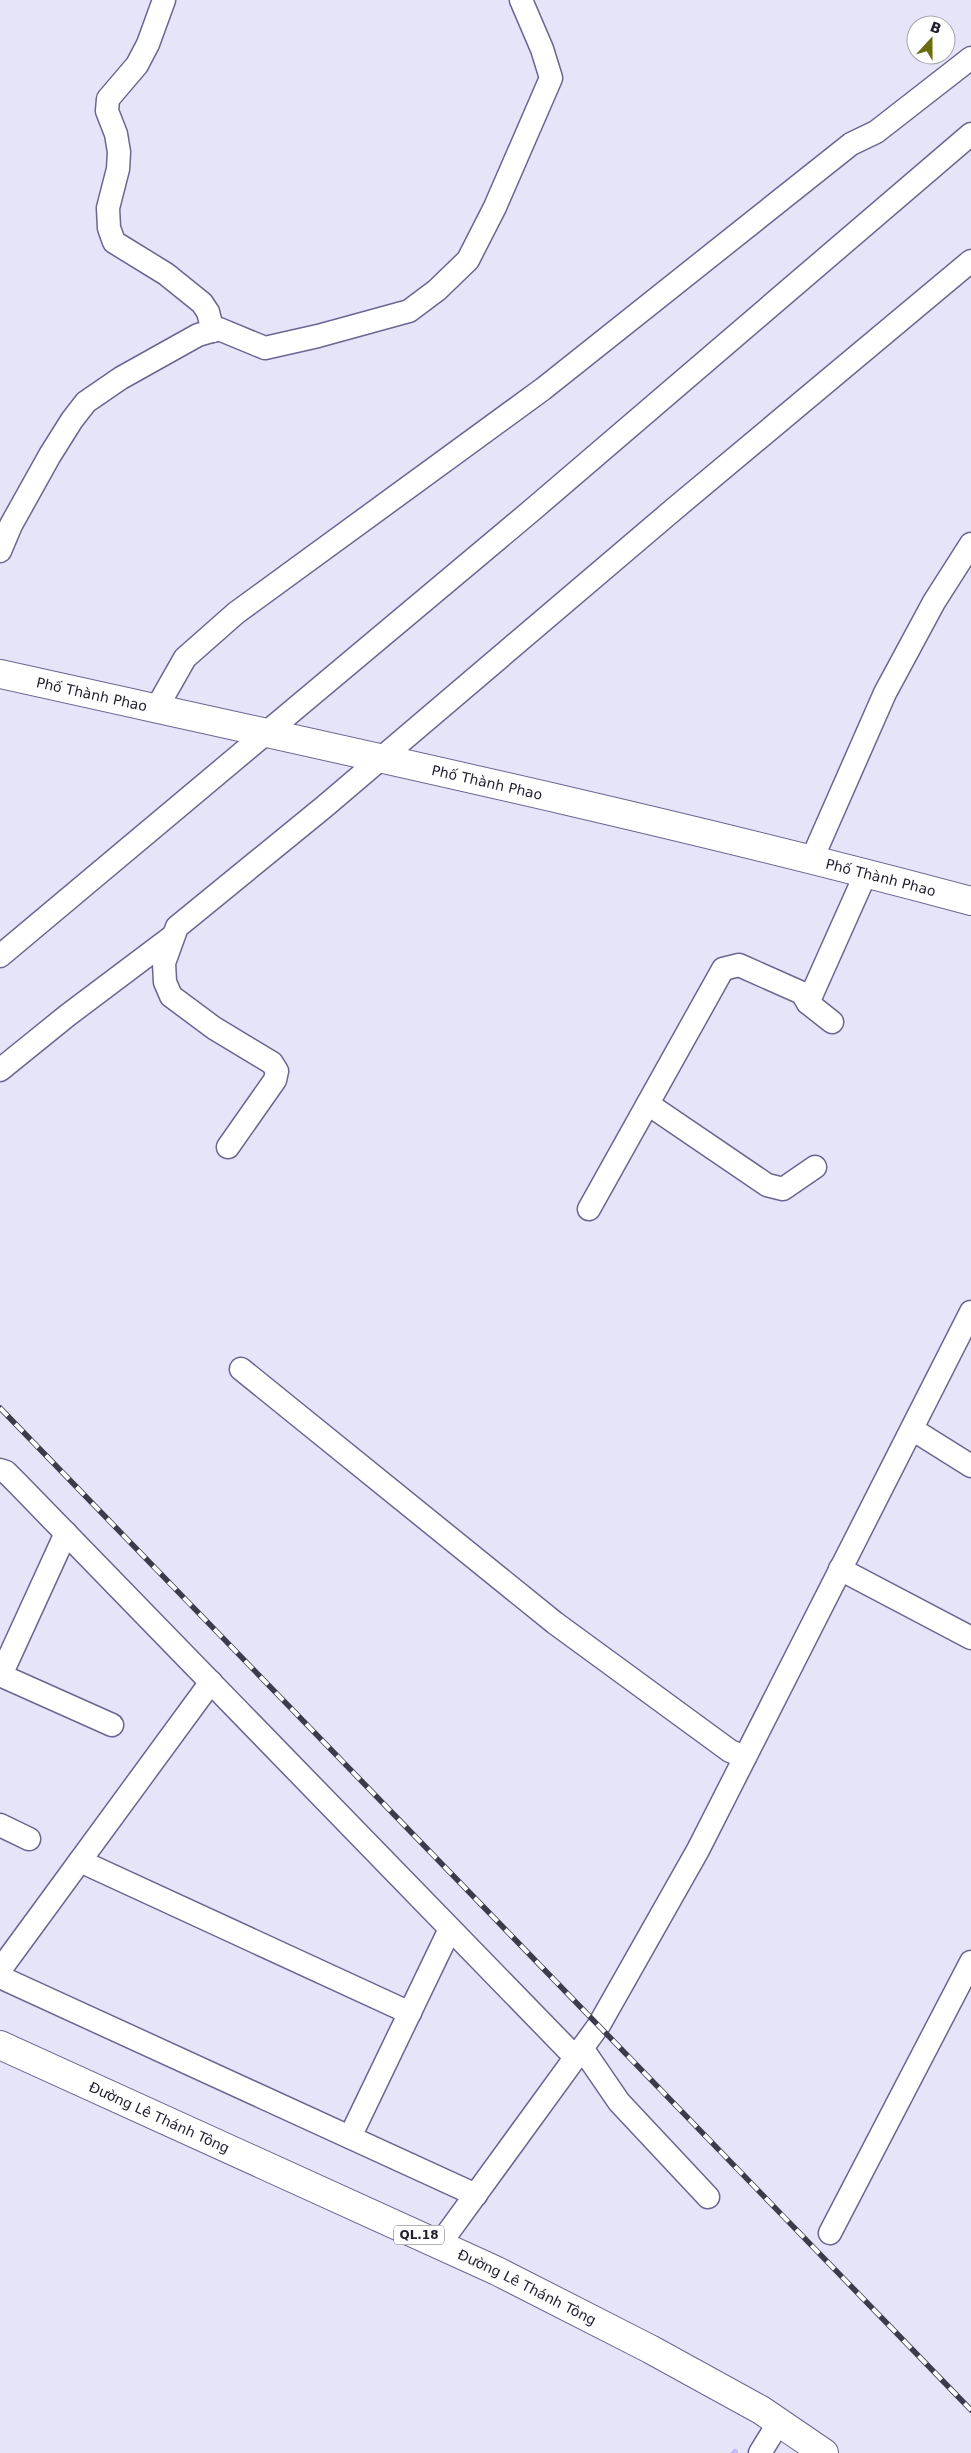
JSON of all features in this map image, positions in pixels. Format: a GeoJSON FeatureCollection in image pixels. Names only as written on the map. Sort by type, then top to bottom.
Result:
{"type":"FeatureCollection","features":[{"type":"Feature","properties":{"kind":"main road","name":"Phố Thành Phao"},"geometry":{"type":"LineString","coordinates":[[0,674],[375,757],[866,873],[971,901]]}},
{"type":"Feature","properties":{"kind":"main road","name":"Đường Lê Thánh Tông"},"geometry":{"type":"LineString","coordinates":[[0,2045],[497,2270],[650,2349],[761,2410],[824,2453]]}},
{"type":"Feature","properties":{"kind":"street"},"geometry":{"type":"LineString","coordinates":[[164,0],[148,44],[137,65],[108,98],[107,111],[116,134],[119,152],[118,169],[108,208],[109,228],[114,242],[166,274],[202,303],[208,312],[213,331]]}},
{"type":"Feature","properties":{"kind":"street"},"geometry":{"type":"LineString","coordinates":[[0,551],[11,525],[50,454],[86,402],[121,378],[198,335],[219,329],[265,348],[318,336],[409,311],[437,290],[468,260],[495,207],[551,78],[542,48],[521,0]]}},
{"type":"Feature","properties":{"kind":"street"},"geometry":{"type":"LineString","coordinates":[[156,709],[185,658],[236,613],[543,389],[843,150],[876,132],[971,58]]}},
{"type":"Feature","properties":{"kind":"street"},"geometry":{"type":"LineString","coordinates":[[0,956],[273,735],[971,134]]}},
{"type":"Feature","properties":{"kind":"street"},"geometry":{"type":"LineString","coordinates":[[228,1147],[274,1080],[277,1071],[272,1063],[214,1028],[171,996],[166,982],[164,963],[177,927],[375,757],[971,261]]}},
{"type":"Feature","properties":{"kind":"street"},"geometry":{"type":"LineString","coordinates":[[812,860],[886,693],[934,602],[971,544]]}},
{"type":"Feature","properties":{"kind":"street"},"geometry":{"type":"LineString","coordinates":[[808,1002],[866,873]]}},
{"type":"Feature","properties":{"kind":"street"},"geometry":{"type":"LineString","coordinates":[[0,1070],[68,1015],[173,936]]}},
{"type":"Feature","properties":{"kind":"street"},"geometry":{"type":"LineString","coordinates":[[589,1209],[723,969],[739,965],[802,993],[808,1002],[832,1022]]}},
{"type":"Feature","properties":{"kind":"street"},"geometry":{"type":"LineString","coordinates":[[648,1104],[767,1185],[783,1189],[815,1167]]}},
{"type":"Feature","properties":{"kind":"street"},"geometry":{"type":"LineString","coordinates":[[440,2245],[599,2025],[698,1850],[971,1312]]}},
{"type":"Feature","properties":{"kind":"street"},"geometry":{"type":"LineString","coordinates":[[241,1370],[555,1623],[730,1751],[745,1757]]}},
{"type":"Feature","properties":{"kind":"street"},"geometry":{"type":"LineString","coordinates":[[912,1429],[971,1466]]}},
{"type":"Feature","properties":{"kind":"street"},"geometry":{"type":"LineString","coordinates":[[0,1470],[6,1472],[66,1533],[450,1929],[579,2053],[619,2102],[708,2198]]}},
{"type":"Feature","properties":{"kind":"street"},"geometry":{"type":"LineString","coordinates":[[66,1533],[0,1675],[112,1726]]}},
{"type":"Feature","properties":{"kind":"street"},"geometry":{"type":"LineString","coordinates":[[840,1569],[971,1638]]}},
{"type":"Feature","properties":{"kind":"street"},"geometry":{"type":"LineString","coordinates":[[0,1970],[211,1682]]}},
{"type":"Feature","properties":{"kind":"street"},"geometry":{"type":"LineString","coordinates":[[0,1825],[29,1839]]}},
{"type":"Feature","properties":{"kind":"street"},"geometry":{"type":"LineString","coordinates":[[80,1861],[410,2013]]}},
{"type":"Feature","properties":{"kind":"street"},"geometry":{"type":"LineString","coordinates":[[350,2137],[450,1929]]}},
{"type":"Feature","properties":{"kind":"street"},"geometry":{"type":"LineString","coordinates":[[830,2233],[971,1962]]}},
{"type":"Feature","properties":{"kind":"street"},"geometry":{"type":"LineString","coordinates":[[0,1977],[476,2195]]}},
{"type":"Feature","properties":{"kind":"street"},"geometry":{"type":"LineString","coordinates":[[760,2453],[779,2422]]}},
{"type":"Feature","properties":{"kind":"railway"},"geometry":{"type":"LineString","coordinates":[[0,1408],[971,2410]]}}]}
